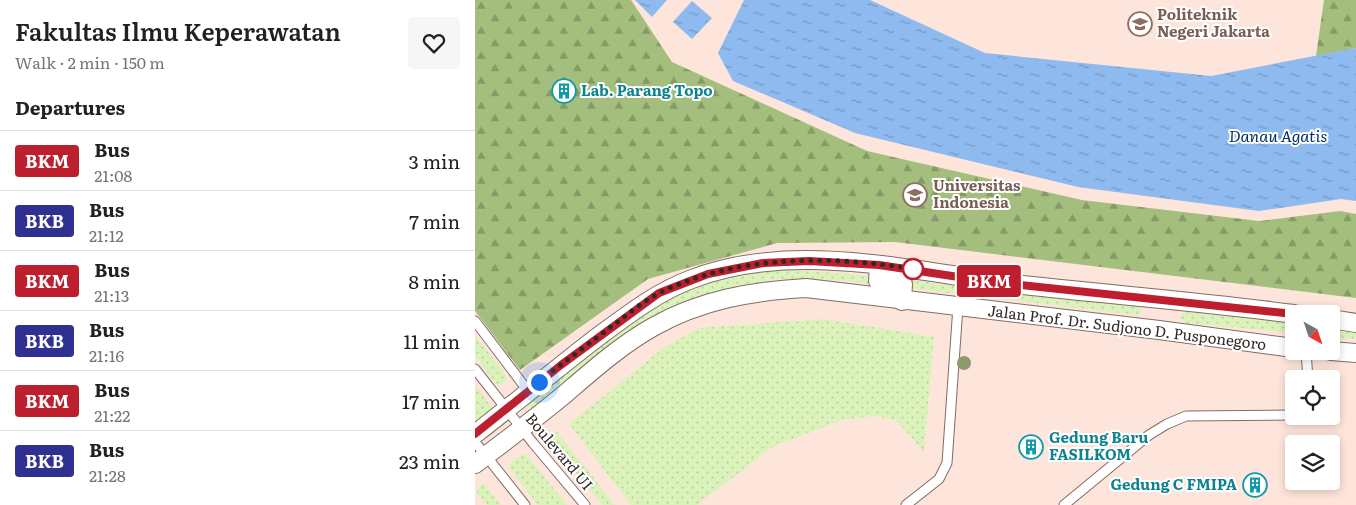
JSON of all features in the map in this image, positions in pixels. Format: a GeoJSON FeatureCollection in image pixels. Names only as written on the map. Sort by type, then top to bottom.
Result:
{"type":"FeatureCollection","features":[{"type":"Feature","properties":{"kind":"street","name":"Jalan Prof. Dr. Sudjono D. Pusponegoro"},"geometry":{"type":"LineString","coordinates":[[475,434],[528,391],[639,306],[659,293],[694,278],[722,270],[763,263],[809,261],[879,265],[992,282],[1285,313]]}},
{"type":"Feature","properties":{"kind":"street"},"geometry":{"type":"LineString","coordinates":[[879,265],[878,281],[903,284],[902,300]]}},
{"type":"Feature","properties":{"kind":"street","name":"Jalan Prof. Dr. Sudjono D. Pusponegoro"},"geometry":{"type":"LineString","coordinates":[[479,454],[522,428],[603,362],[652,327],[696,307],[731,296],[768,290],[806,288],[1285,347]]}},
{"type":"Feature","properties":{"kind":"street"},"geometry":{"type":"LineString","coordinates":[[1159,330],[1164,301]]}},
{"type":"Feature","properties":{"kind":"street"},"geometry":{"type":"LineString","coordinates":[[1340,320],[1356,323]]}},
{"type":"Feature","properties":{"kind":"street"},"geometry":{"type":"LineString","coordinates":[[1340,352],[1356,353]]}},
{"type":"Feature","properties":{"kind":"lane"},"geometry":{"type":"LineString","coordinates":[[906,505],[939,478],[947,463],[958,306]]}},
{"type":"Feature","properties":{"kind":"lane"},"geometry":{"type":"LineString","coordinates":[[475,321],[528,391]]}},
{"type":"Feature","properties":{"kind":"lane","name":"Boulevard UI"},"geometry":{"type":"LineString","coordinates":[[475,369],[506,410],[585,505]]}},
{"type":"Feature","properties":{"kind":"lane"},"geometry":{"type":"LineString","coordinates":[[1064,505],[1149,435],[1167,424],[1186,416],[1285,415]]}},
{"type":"Feature","properties":{"kind":"lane"},"geometry":{"type":"LineString","coordinates":[[479,454],[525,505]]}},
{"type":"Feature","properties":{"kind":"shaded area","name":"Universitas Indonesia"},"geometry":{"type":"Polygon","coordinates":[[[475,0],[1356,0],[1356,505],[475,505],[475,0]]]}},
{"type":"Feature","properties":{"kind":"green space"},"geometry":{"type":"Polygon","coordinates":[[[475,0],[631,0],[672,62],[867,151],[1082,200],[1259,221],[1340,211],[1356,214],[1356,298],[895,242],[777,243],[648,279],[520,370],[475,311],[475,0]]]}},
{"type":"Feature","properties":{"kind":"green space"},"geometry":{"type":"Polygon","coordinates":[[[1324,0],[1356,0],[1356,48],[1316,56],[1324,0]]]}},
{"type":"Feature","properties":{"kind":"green space"},"geometry":{"type":"Polygon","coordinates":[[[774,269],[853,274],[1138,305],[1142,310],[1138,315],[846,281],[776,279],[702,296],[671,309],[605,350],[532,408],[527,406],[526,404],[572,364],[655,306],[697,285],[774,269]]]}},
{"type":"Feature","properties":{"kind":"green space"},"geometry":{"type":"Polygon","coordinates":[[[1183,312],[1285,321],[1285,332],[1187,323],[1180,319],[1183,312]]]}},
{"type":"Feature","properties":{"kind":"green space"},"geometry":{"type":"Polygon","coordinates":[[[824,319],[934,337],[924,452],[897,421],[875,416],[842,420],[774,446],[697,505],[631,505],[569,424],[663,348],[699,328],[824,319]]]}},
{"type":"Feature","properties":{"kind":"green space"},"geometry":{"type":"Polygon","coordinates":[[[1340,328],[1356,330],[1356,339],[1340,338],[1340,328]]]}},
{"type":"Feature","properties":{"kind":"green space"},"geometry":{"type":"Polygon","coordinates":[[[475,335],[506,375],[507,379],[500,385],[496,384],[475,356],[475,335]]]}},
{"type":"Feature","properties":{"kind":"green space"},"geometry":{"type":"Polygon","coordinates":[[[475,384],[493,409],[478,422],[475,419],[475,384]]]}},
{"type":"Feature","properties":{"kind":"green space"},"geometry":{"type":"Polygon","coordinates":[[[553,431],[557,432],[615,505],[602,505],[548,439],[547,436],[553,431]]]}},
{"type":"Feature","properties":{"kind":"green space"},"geometry":{"type":"Polygon","coordinates":[[[521,454],[527,455],[567,505],[538,505],[509,468],[509,464],[521,454]]]}},
{"type":"Feature","properties":{"kind":"green space"},"geometry":{"type":"Polygon","coordinates":[[[482,484],[485,484],[501,505],[487,505],[476,491],[482,484]]]}},
{"type":"Feature","properties":{"kind":"water"},"geometry":{"type":"Polygon","coordinates":[[[635,0],[667,0],[652,17],[635,0]]]}},
{"type":"Feature","properties":{"kind":"water","name":"Danau Agatis"},"geometry":{"type":"Polygon","coordinates":[[[744,0],[870,0],[985,53],[1211,76],[1356,48],[1356,201],[1341,199],[1259,211],[1078,187],[855,133],[733,81],[718,53],[744,0]]]}},
{"type":"Feature","properties":{"kind":"water"},"geometry":{"type":"Polygon","coordinates":[[[692,1],[712,18],[692,39],[673,22],[692,1]]]}},
{"type":"Feature","properties":{"kind":"bus line","name":"BKM"},"geometry":{"type":"LineString","coordinates":[[475,434],[561,365],[659,293],[694,278],[722,270],[763,263],[809,261],[879,265],[992,282],[1285,313]]}},
{"type":"Feature","properties":{"kind":"place","name":"Politeknik Negeri Jakarta"},"geometry":{"type":"Point","coordinates":[1140,24]}},
{"type":"Feature","properties":{"kind":"place","name":"Lab. Parang Topo"},"geometry":{"type":"Point","coordinates":[564,91]}},
{"type":"Feature","properties":{"kind":"place","name":"Universitas Indonesia"},"geometry":{"type":"Point","coordinates":[915,195]}},
{"type":"Feature","properties":{"kind":"place","name":"Gedung Baru FASILKOM"},"geometry":{"type":"Point","coordinates":[1031,447]}},
{"type":"Feature","properties":{"kind":"place","name":"Gedung C FMIPA"},"geometry":{"type":"Point","coordinates":[1255,485]}},
{"type":"Feature","properties":{"kind":"route"},"geometry":{"type":"LineString","coordinates":[[539,382],[639,306],[659,293],[694,278],[722,270],[763,263],[809,261],[842,262],[913,269]]}}]}
